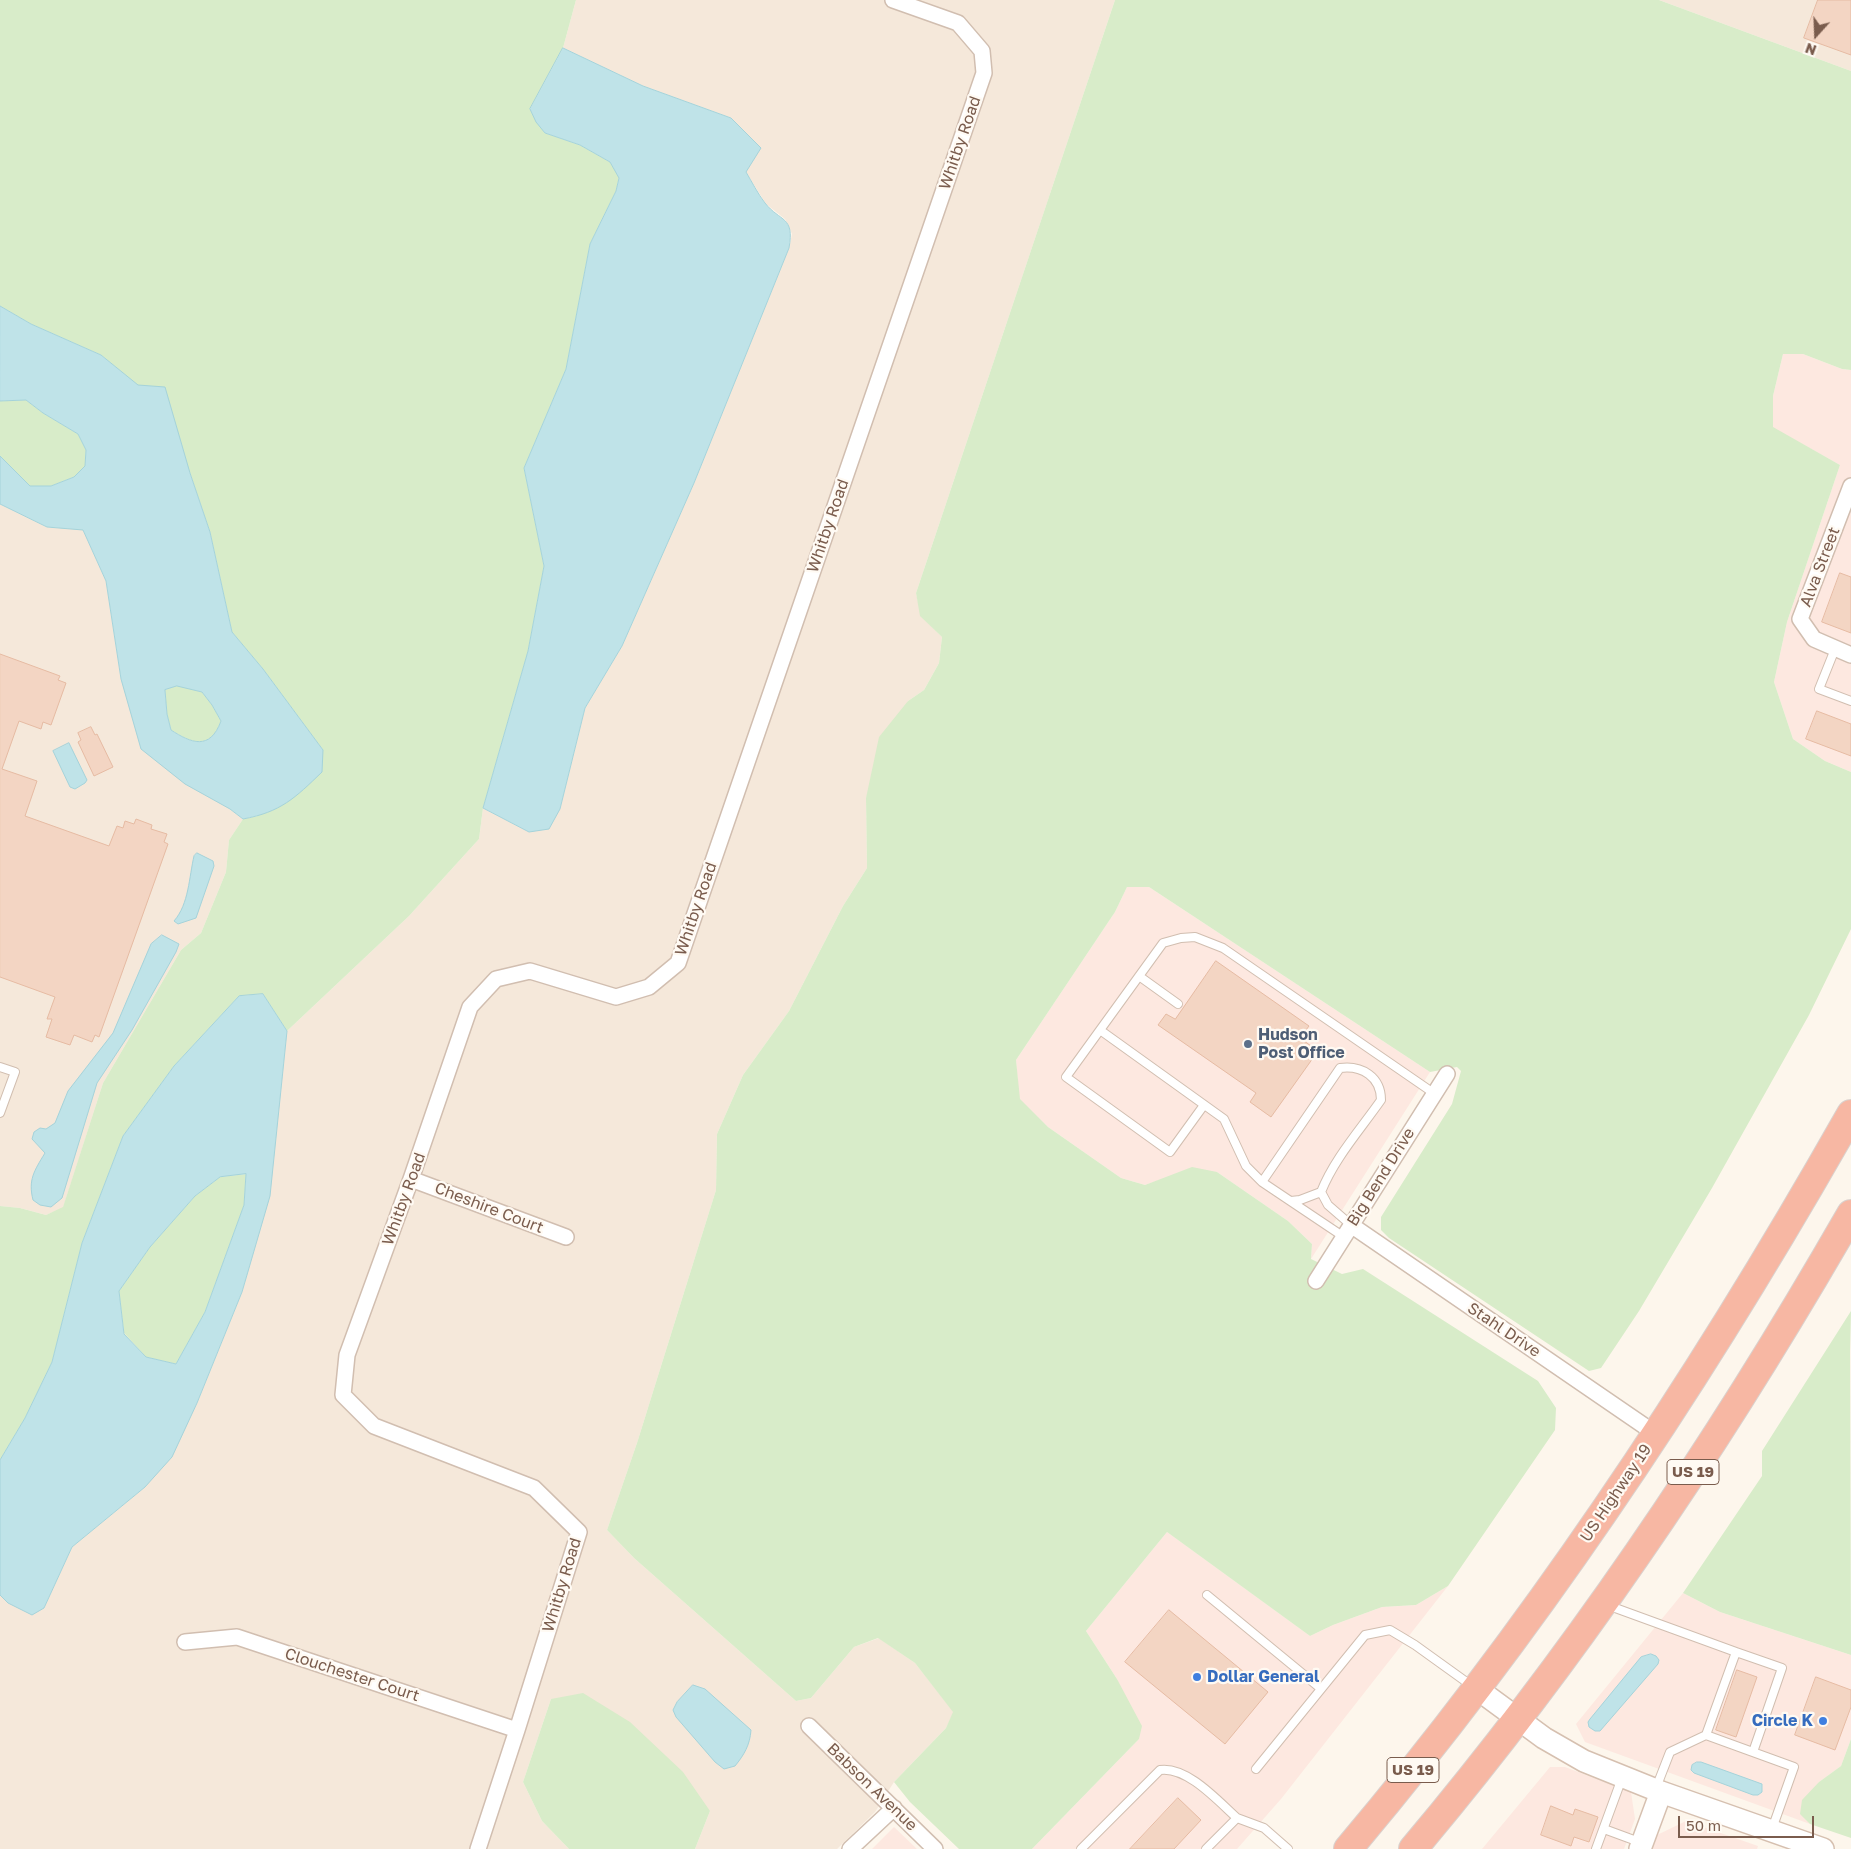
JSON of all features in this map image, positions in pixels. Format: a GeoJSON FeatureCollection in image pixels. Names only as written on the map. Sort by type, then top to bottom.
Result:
{"type":"FeatureCollection","features":[{"type":"Feature","properties":{"kind":"highway","name":"US Highway 19"},"geometry":{"type":"LineString","coordinates":[[1348,1849],[1397,1791],[1476,1688],[1604,1513],[1720,1336],[1795,1213],[1851,1114]]}},
{"type":"Feature","properties":{"kind":"highway","name":"US 19"},"geometry":{"type":"LineString","coordinates":[[1413,1849],[1517,1718],[1654,1531],[1803,1298],[1851,1214]]}},
{"type":"Feature","properties":{"kind":"street","name":"Whitby Road"},"geometry":{"type":"LineString","coordinates":[[478,1849],[579,1532],[534,1488],[374,1426],[343,1395],[347,1355],[412,1179],[470,1007],[496,979],[530,971],[616,997],[649,987],[678,963],[984,73],[982,51],[958,23],[893,0]]}},
{"type":"Feature","properties":{"kind":"street","name":"Alva Street"},"geometry":{"type":"LineString","coordinates":[[1835,649],[1814,639],[1800,619],[1851,486]]}},
{"type":"Feature","properties":{"kind":"street"},"geometry":{"type":"LineString","coordinates":[[1835,649],[1851,655]]}},
{"type":"Feature","properties":{"kind":"street","name":"Big Bend Drive"},"geometry":{"type":"LineString","coordinates":[[1316,1281],[1447,1074]]}},
{"type":"Feature","properties":{"kind":"street","name":"Cheshire Court"},"geometry":{"type":"LineString","coordinates":[[412,1179],[566,1237]]}},
{"type":"Feature","properties":{"kind":"street","name":"Stahl Drive"},"geometry":{"type":"LineString","coordinates":[[1348,1231],[1656,1434]]}},
{"type":"Feature","properties":{"kind":"street","name":"Clouchester Court"},"geometry":{"type":"LineString","coordinates":[[185,1642],[237,1637],[517,1730]]}},
{"type":"Feature","properties":{"kind":"street"},"geometry":{"type":"LineString","coordinates":[[1476,1688],[1544,1738],[1584,1761],[1658,1791],[1823,1849]]}},
{"type":"Feature","properties":{"kind":"street","name":"Babson Avenue"},"geometry":{"type":"LineString","coordinates":[[809,1726],[935,1849]]}},
{"type":"Feature","properties":{"kind":"street"},"geometry":{"type":"LineString","coordinates":[[1641,1846],[1658,1791]]}},
{"type":"Feature","properties":{"kind":"street"},"geometry":{"type":"LineString","coordinates":[[850,1849],[894,1808]]}},
{"type":"Feature","properties":{"kind":"lane"},"geometry":{"type":"LineString","coordinates":[[1835,649],[1819,689],[1851,701]]}},
{"type":"Feature","properties":{"kind":"lane"},"geometry":{"type":"LineString","coordinates":[[1204,1105],[1170,1152],[1066,1077],[1163,943],[1181,938],[1195,937],[1223,948],[1435,1094]]}},
{"type":"Feature","properties":{"kind":"lane"},"geometry":{"type":"LineString","coordinates":[[1139,976],[1178,1004]]}},
{"type":"Feature","properties":{"kind":"lane"},"geometry":{"type":"LineString","coordinates":[[1100,1030],[1224,1119],[1246,1166],[1262,1182],[1291,1201],[1348,1231]]}},
{"type":"Feature","properties":{"kind":"lane"},"geometry":{"type":"LineString","coordinates":[[0,1067],[15,1072],[0,1113]]}},
{"type":"Feature","properties":{"kind":"lane"},"geometry":{"type":"LineString","coordinates":[[1262,1182],[1340,1068],[1350,1067],[1374,1078],[1381,1091],[1381,1100],[1326,1179],[1321,1192],[1300,1200],[1291,1201]]}},
{"type":"Feature","properties":{"kind":"lane"},"geometry":{"type":"LineString","coordinates":[[1321,1192],[1328,1205],[1348,1231]]}},
{"type":"Feature","properties":{"kind":"lane"},"geometry":{"type":"LineString","coordinates":[[1207,1595],[1320,1688]]}},
{"type":"Feature","properties":{"kind":"lane"},"geometry":{"type":"LineString","coordinates":[[1602,1603],[1782,1668],[1753,1752]]}},
{"type":"Feature","properties":{"kind":"lane"},"geometry":{"type":"LineString","coordinates":[[1256,1769],[1365,1635],[1390,1630],[1415,1645],[1476,1688]]}},
{"type":"Feature","properties":{"kind":"lane"},"geometry":{"type":"LineString","coordinates":[[1658,1791],[1670,1752],[1706,1735],[1736,1652]]}},
{"type":"Feature","properties":{"kind":"lane"},"geometry":{"type":"LineString","coordinates":[[1706,1735],[1794,1767],[1772,1831]]}},
{"type":"Feature","properties":{"kind":"lane"},"geometry":{"type":"LineString","coordinates":[[1081,1849],[1160,1770],[1165,1769],[1182,1773],[1237,1818],[1264,1828],[1288,1849]]}},
{"type":"Feature","properties":{"kind":"lane"},"geometry":{"type":"LineString","coordinates":[[1596,1849],[1623,1776]]}},
{"type":"Feature","properties":{"kind":"lane"},"geometry":{"type":"LineString","coordinates":[[1206,1849],[1237,1818]]}},
{"type":"Feature","properties":{"kind":"lane"},"geometry":{"type":"LineString","coordinates":[[1604,1829],[1641,1846]]}},
{"type":"Feature","properties":{"kind":"shaded area"},"geometry":{"type":"Polygon","coordinates":[[[576,0],[1115,0],[916,593],[921,616],[942,637],[939,663],[924,690],[908,701],[866,798],[867,868],[843,906],[789,1011],[743,1075],[717,1134],[716,1190],[637,1443],[607,1530],[634,1558],[796,1701],[811,1698],[854,1647],[879,1638],[915,1663],[954,1712],[946,1728],[894,1782],[875,1812],[837,1849],[695,1849],[710,1811],[551,1699],[523,1782],[542,1821],[569,1849],[0,1849],[0,1595],[8,1603],[44,1608],[72,1547],[145,1487],[197,1403],[242,1292],[269,1196],[287,1031],[409,916],[479,839],[483,808],[529,832],[560,809],[585,708],[622,646],[694,483],[789,248],[792,234],[785,219],[766,204],[746,172],[731,118],[643,86],[563,48],[576,0]]]}},
{"type":"Feature","properties":{"kind":"shaded area"},"geometry":{"type":"Polygon","coordinates":[[[1659,0],[1851,0],[1851,71],[1659,0]]]}},
{"type":"Feature","properties":{"kind":"shaded area"},"geometry":{"type":"Polygon","coordinates":[[[1783,354],[1803,354],[1842,369],[1851,370],[1851,772],[1825,761],[1793,739],[1774,682],[1787,622],[1840,465],[1773,428],[1773,396],[1783,354]]]}},
{"type":"Feature","properties":{"kind":"shaded area"},"geometry":{"type":"Polygon","coordinates":[[[0,504],[47,527],[83,529],[106,581],[121,679],[230,809],[243,819],[229,840],[226,872],[201,933],[181,950],[103,1083],[63,1208],[46,1215],[20,1208],[0,1206],[0,504]]]}},
{"type":"Feature","properties":{"kind":"shaded area"},"geometry":{"type":"Polygon","coordinates":[[[1127,887],[1149,887],[1430,1072],[1311,1259],[1312,1244],[1288,1221],[1217,1172],[1166,1178],[1145,1185],[1121,1178],[1048,1127],[1019,1099],[1016,1060],[1115,912],[1127,887]]]}},
{"type":"Feature","properties":{"kind":"shaded area"},"geometry":{"type":"Polygon","coordinates":[[[1167,1532],[1310,1636],[1333,1625],[1382,1607],[1416,1605],[1448,1586],[1281,1799],[1237,1849],[1032,1849],[1139,1739],[1117,1679],[1086,1631],[1167,1532]]]}},
{"type":"Feature","properties":{"kind":"shaded area"},"geometry":{"type":"Polygon","coordinates":[[[1683,1593],[1720,1612],[1851,1655],[1851,1739],[1841,1766],[1819,1782],[1801,1814],[1810,1824],[1585,1742],[1576,1724],[1683,1593]]]}},
{"type":"Feature","properties":{"kind":"shaded area"},"geometry":{"type":"Polygon","coordinates":[[[1550,1767],[1565,1767],[1631,1792],[1635,1819],[1624,1849],[1482,1849],[1550,1767]]]}},
{"type":"Feature","properties":{"kind":"shaded area"},"geometry":{"type":"Polygon","coordinates":[[[1686,1821],[1758,1846],[1757,1849],[1652,1849],[1657,1835],[1686,1821]]]}},
{"type":"Feature","properties":{"kind":"shaded area"},"geometry":{"type":"Polygon","coordinates":[[[894,1827],[917,1849],[872,1849],[894,1827]]]}},
{"type":"Feature","properties":{"kind":"green space"},"geometry":{"type":"Polygon","coordinates":[[[0,0],[576,0],[563,48],[530,109],[545,133],[580,145],[610,162],[619,177],[616,191],[590,244],[566,369],[524,468],[544,566],[528,651],[483,808],[479,839],[409,916],[287,1031],[263,994],[239,996],[174,1066],[123,1136],[82,1243],[52,1362],[25,1418],[0,1460],[0,1206],[20,1208],[46,1215],[63,1207],[103,1083],[181,950],[201,933],[226,872],[229,840],[243,819],[257,816],[323,750],[263,669],[232,632],[210,532],[190,473],[138,386],[101,355],[31,324],[0,306],[0,0]]]}},
{"type":"Feature","properties":{"kind":"green space"},"geometry":{"type":"Polygon","coordinates":[[[1115,0],[1659,0],[1851,71],[1851,370],[1842,369],[1803,354],[1783,354],[1773,396],[1773,427],[1840,465],[1787,622],[1774,682],[1793,739],[1825,761],[1851,772],[1851,929],[1809,1015],[1712,1188],[1639,1311],[1601,1368],[1589,1371],[1389,1238],[1381,1230],[1381,1217],[1452,1104],[1461,1071],[1457,1067],[1430,1072],[1149,887],[1127,887],[1115,912],[1016,1060],[1020,1099],[1048,1127],[1121,1178],[1145,1185],[1192,1167],[1217,1172],[1288,1221],[1312,1244],[1311,1259],[1342,1274],[1363,1269],[1538,1381],[1556,1408],[1555,1430],[1448,1586],[1416,1605],[1382,1607],[1333,1625],[1310,1636],[1167,1532],[1086,1631],[1117,1679],[1142,1726],[1139,1739],[1032,1849],[959,1849],[910,1802],[894,1782],[946,1728],[953,1712],[915,1663],[878,1638],[854,1647],[811,1698],[796,1701],[634,1558],[607,1530],[637,1443],[716,1190],[717,1134],[743,1075],[789,1011],[843,906],[867,868],[866,798],[879,737],[908,701],[924,690],[939,663],[942,637],[920,616],[916,593],[1115,0]]]}},
{"type":"Feature","properties":{"kind":"green space"},"geometry":{"type":"Polygon","coordinates":[[[26,400],[43,413],[78,434],[86,450],[85,466],[74,477],[51,486],[30,486],[0,456],[0,401],[26,400]]]}},
{"type":"Feature","properties":{"kind":"green space"},"geometry":{"type":"Polygon","coordinates":[[[177,685],[202,692],[212,705],[221,721],[212,737],[200,742],[193,741],[171,730],[167,714],[165,690],[177,685]]]}},
{"type":"Feature","properties":{"kind":"green space"},"geometry":{"type":"Polygon","coordinates":[[[246,1174],[244,1205],[205,1312],[176,1364],[146,1357],[124,1333],[119,1291],[150,1247],[195,1196],[220,1177],[246,1174]]]}},
{"type":"Feature","properties":{"kind":"green space"},"geometry":{"type":"Polygon","coordinates":[[[1851,1311],[1851,1655],[1720,1612],[1683,1593],[1762,1476],[1762,1451],[1851,1311]]]}},
{"type":"Feature","properties":{"kind":"green space"},"geometry":{"type":"Polygon","coordinates":[[[583,1693],[630,1722],[683,1772],[710,1811],[695,1849],[569,1849],[542,1821],[523,1782],[551,1699],[583,1693]]]}},
{"type":"Feature","properties":{"kind":"green space"},"geometry":{"type":"Polygon","coordinates":[[[1851,1739],[1851,1838],[1810,1824],[1800,1814],[1802,1800],[1819,1782],[1841,1766],[1851,1739]]]}},
{"type":"Feature","properties":{"kind":"water"},"geometry":{"type":"Polygon","coordinates":[[[563,48],[643,86],[731,118],[761,148],[746,172],[765,203],[788,225],[790,238],[789,248],[694,483],[622,646],[585,708],[560,809],[549,829],[529,832],[483,808],[528,651],[544,566],[524,468],[566,369],[590,244],[616,191],[619,178],[610,162],[580,145],[545,133],[536,122],[530,109],[563,48]]]}},
{"type":"Feature","properties":{"kind":"water"},"geometry":{"type":"Polygon","coordinates":[[[0,306],[31,324],[101,355],[138,385],[165,387],[190,473],[210,532],[232,632],[263,669],[323,750],[322,772],[287,803],[268,812],[243,819],[230,809],[185,784],[141,749],[121,679],[106,581],[83,530],[47,527],[0,504],[0,456],[30,486],[51,486],[74,477],[85,466],[86,450],[78,434],[43,413],[26,400],[0,401],[0,306]],[[177,686],[165,690],[167,714],[171,730],[199,742],[211,737],[217,731],[221,721],[202,692],[177,686]]]}},
{"type":"Feature","properties":{"kind":"water"},"geometry":{"type":"Polygon","coordinates":[[[69,743],[87,780],[75,789],[70,787],[53,751],[69,743]]]}},
{"type":"Feature","properties":{"kind":"water"},"geometry":{"type":"Polygon","coordinates":[[[197,853],[213,861],[214,866],[196,918],[178,924],[174,921],[183,907],[194,856],[197,853]]]}},
{"type":"Feature","properties":{"kind":"water"},"geometry":{"type":"Polygon","coordinates":[[[162,935],[179,944],[176,952],[132,1030],[97,1083],[62,1198],[51,1207],[40,1205],[33,1200],[31,1187],[35,1171],[45,1153],[32,1139],[34,1132],[40,1128],[46,1129],[55,1123],[68,1091],[113,1033],[151,944],[162,935]]]}},
{"type":"Feature","properties":{"kind":"water"},"geometry":{"type":"Polygon","coordinates":[[[263,994],[287,1031],[270,1196],[242,1292],[197,1403],[172,1457],[145,1487],[72,1547],[44,1608],[32,1615],[8,1603],[0,1595],[0,1460],[25,1418],[52,1362],[82,1243],[123,1136],[174,1066],[239,996],[263,994]],[[246,1174],[220,1177],[195,1196],[150,1247],[119,1291],[124,1334],[146,1357],[176,1364],[205,1312],[244,1205],[246,1174]]]}},
{"type":"Feature","properties":{"kind":"water"},"geometry":{"type":"Polygon","coordinates":[[[1651,1654],[1659,1660],[1658,1664],[1600,1731],[1595,1731],[1589,1727],[1588,1722],[1590,1719],[1641,1657],[1651,1654]]]}},
{"type":"Feature","properties":{"kind":"water"},"geometry":{"type":"Polygon","coordinates":[[[693,1685],[705,1689],[751,1730],[746,1750],[735,1766],[724,1769],[715,1762],[676,1717],[673,1710],[677,1702],[693,1685]]]}},
{"type":"Feature","properties":{"kind":"water"},"geometry":{"type":"Polygon","coordinates":[[[1697,1762],[1762,1784],[1762,1792],[1758,1795],[1753,1795],[1694,1773],[1691,1770],[1692,1765],[1697,1762]]]}},
{"type":"Feature","properties":{"kind":"building"},"geometry":{"type":"Polygon","coordinates":[[[1818,0],[1851,0],[1851,55],[1804,38],[1818,0]]]}},
{"type":"Feature","properties":{"kind":"building"},"geometry":{"type":"Polygon","coordinates":[[[1840,573],[1851,577],[1851,633],[1822,622],[1840,573]]]}},
{"type":"Feature","properties":{"kind":"building"},"geometry":{"type":"Polygon","coordinates":[[[0,654],[60,676],[58,680],[66,683],[51,725],[43,722],[41,729],[19,721],[2,769],[37,781],[25,816],[109,846],[117,826],[123,828],[125,821],[134,824],[136,819],[152,825],[151,829],[167,834],[164,842],[168,844],[99,1037],[95,1035],[92,1042],[74,1035],[70,1045],[46,1037],[52,1019],[47,1019],[55,997],[0,977],[0,654]]]}},
{"type":"Feature","properties":{"kind":"building"},"geometry":{"type":"Polygon","coordinates":[[[1817,711],[1851,724],[1851,756],[1806,739],[1817,711]]]}},
{"type":"Feature","properties":{"kind":"building"},"geometry":{"type":"Polygon","coordinates":[[[91,727],[95,735],[97,734],[113,767],[94,776],[78,742],[81,740],[78,733],[91,727]]]}},
{"type":"Feature","properties":{"kind":"building","name":"Hudson Post Office"},"geometry":{"type":"Polygon","coordinates":[[[1216,961],[1309,1026],[1300,1038],[1318,1051],[1271,1117],[1250,1102],[1256,1093],[1158,1025],[1166,1014],[1175,1019],[1216,961]]]}},
{"type":"Feature","properties":{"kind":"building","name":"Dollar General"},"geometry":{"type":"Polygon","coordinates":[[[1169,1610],[1268,1692],[1225,1744],[1125,1662],[1169,1610]]]}},
{"type":"Feature","properties":{"kind":"building","name":"Circle K"},"geometry":{"type":"Polygon","coordinates":[[[1737,1670],[1757,1677],[1736,1737],[1716,1730],[1737,1670]]]}},
{"type":"Feature","properties":{"kind":"building","name":"Circle K"},"geometry":{"type":"Polygon","coordinates":[[[1816,1677],[1851,1690],[1851,1707],[1835,1750],[1795,1735],[1816,1677]]]}},
{"type":"Feature","properties":{"kind":"building"},"geometry":{"type":"Polygon","coordinates":[[[1178,1798],[1201,1820],[1174,1849],[1130,1849],[1178,1798]]]}},
{"type":"Feature","properties":{"kind":"building"},"geometry":{"type":"Polygon","coordinates":[[[1551,1806],[1573,1815],[1575,1809],[1598,1817],[1589,1842],[1574,1837],[1571,1846],[1541,1835],[1551,1806]]]}},
{"type":"Feature","properties":{"kind":"place","name":"Hudson Post Office"},"geometry":{"type":"Point","coordinates":[1248,1044]}},
{"type":"Feature","properties":{"kind":"place","name":"Dollar General"},"geometry":{"type":"Point","coordinates":[1197,1677]}},
{"type":"Feature","properties":{"kind":"place","name":"Circle K"},"geometry":{"type":"Point","coordinates":[1823,1721]}}]}
